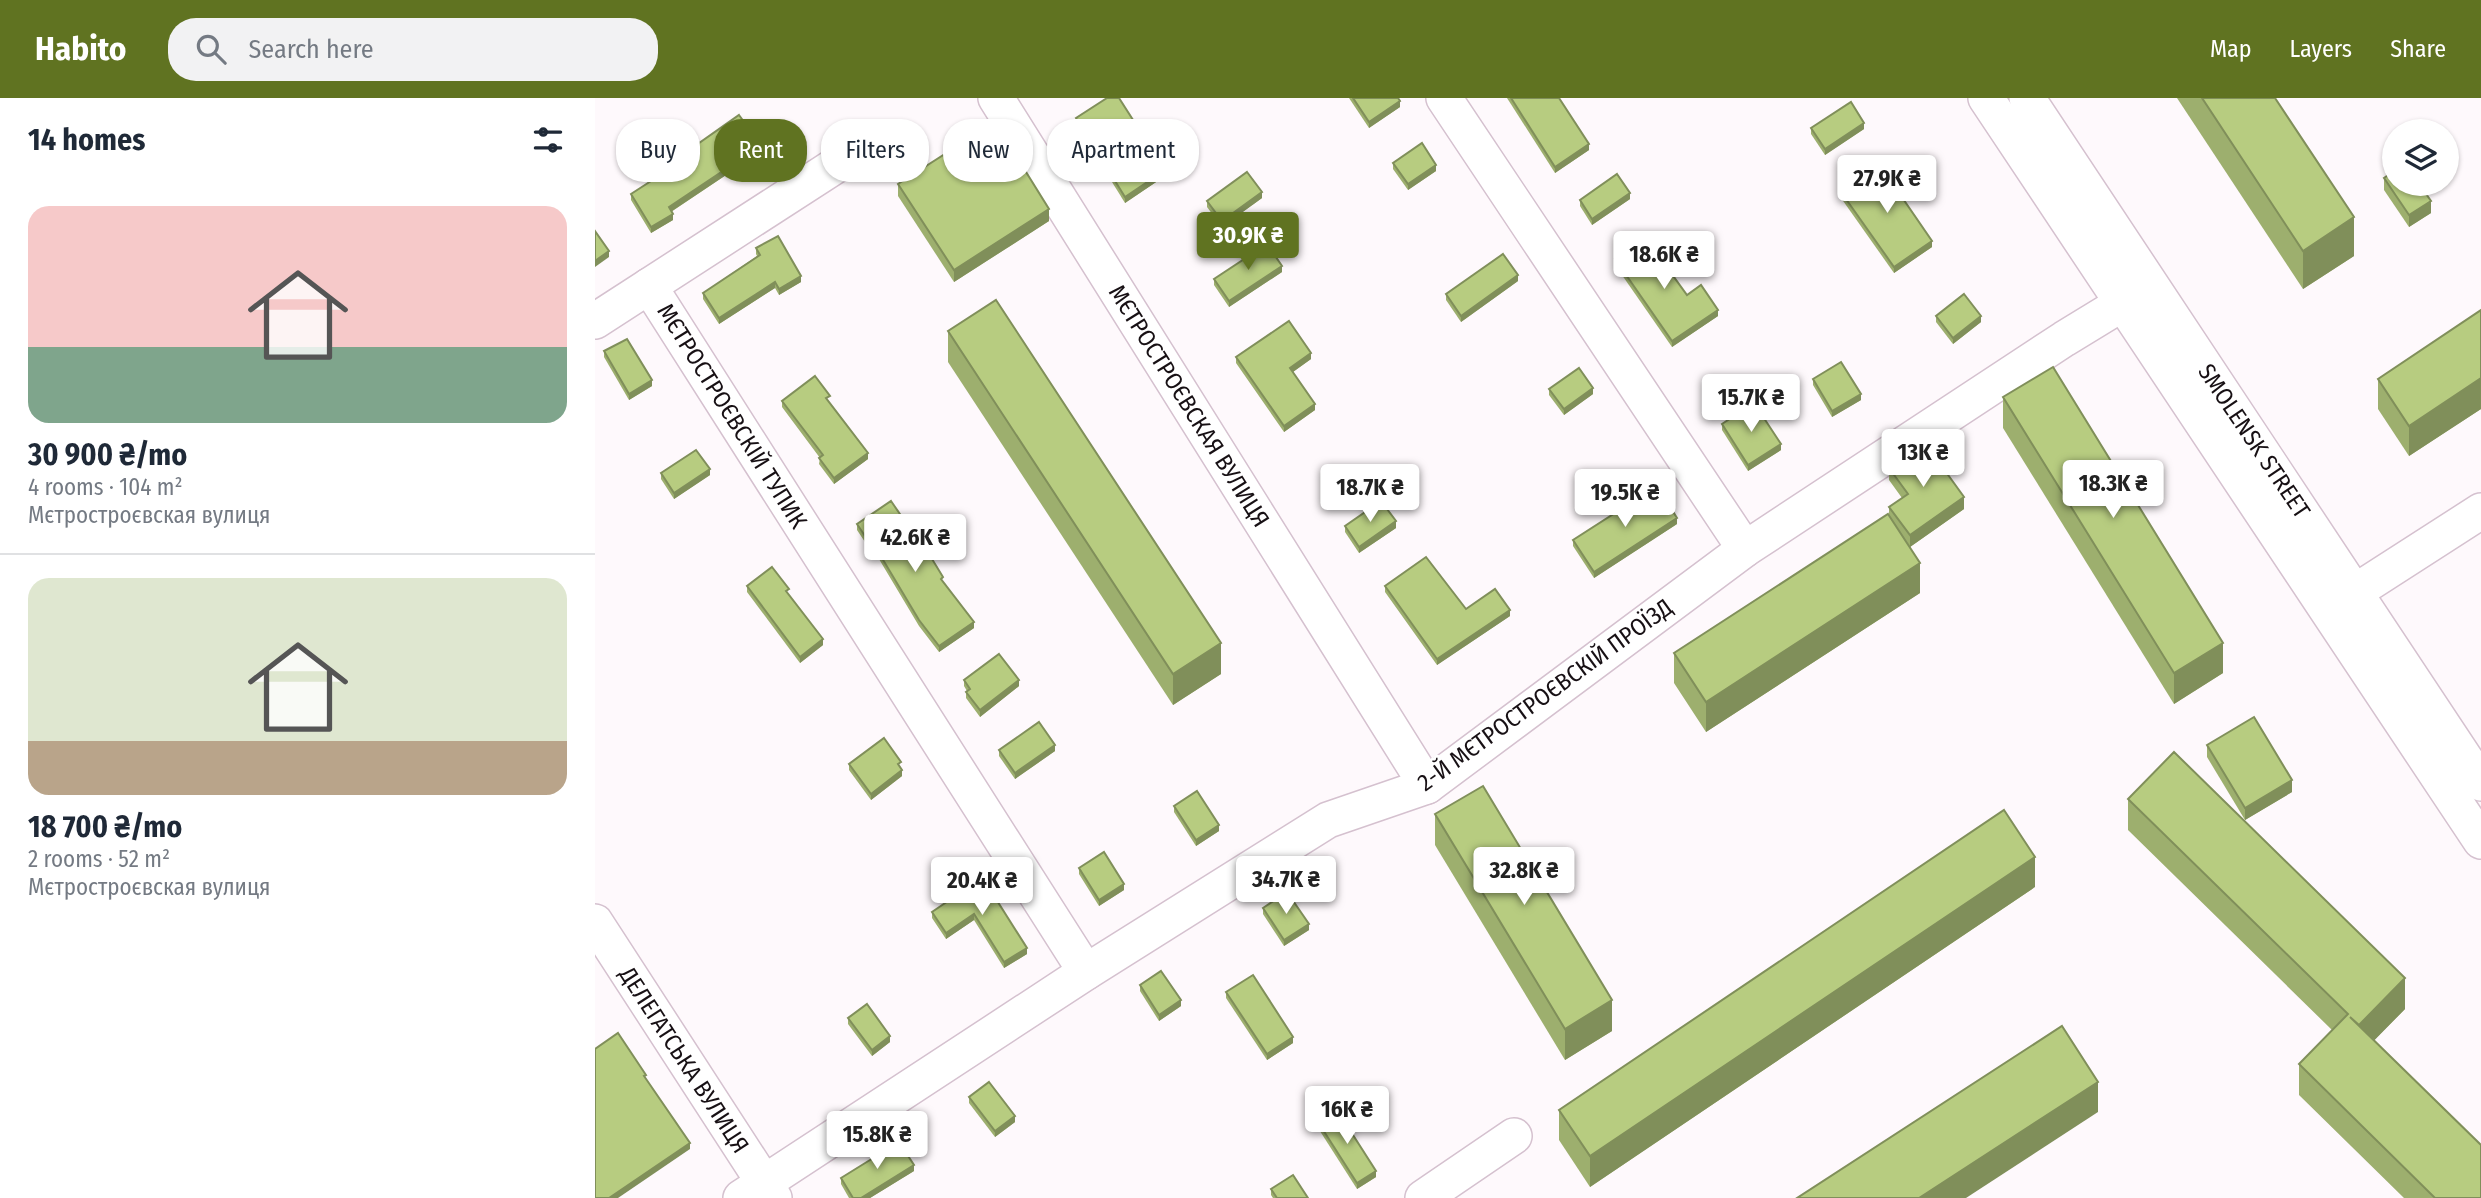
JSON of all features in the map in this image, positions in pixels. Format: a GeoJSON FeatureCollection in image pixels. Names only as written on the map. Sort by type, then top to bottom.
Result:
{"type":"FeatureCollection","features":[{"type":"Feature","properties":{"kind":"street","name":"МЄТРОСТРОЄВСКАЯ ВУЛИЦЯ"},"geometry":{"type":"LineString","coordinates":[[996,98],[1427,786]]}},
{"type":"Feature","properties":{"kind":"street"},"geometry":{"type":"LineString","coordinates":[[1444,98],[1745,548]]}},
{"type":"Feature","properties":{"kind":"street","name":"SMOLENSK STREET"},"geometry":{"type":"LineString","coordinates":[[1986,98],[2481,841]]}},
{"type":"Feature","properties":{"kind":"street","name":"SMOLENSK STREET"},"geometry":{"type":"LineString","coordinates":[[2027,98],[2481,783]]}},
{"type":"Feature","properties":{"kind":"street"},"geometry":{"type":"LineString","coordinates":[[595,321],[821,175]]}},
{"type":"Feature","properties":{"kind":"street","name":"МЄТРОСТРОЄВСКІЙ ТУПИК"},"geometry":{"type":"LineString","coordinates":[[649,286],[1086,972]]}},
{"type":"Feature","properties":{"kind":"street","name":"2-Й МЄТРОСТРОЄВСКІЙ ПРОЇЗД"},"geometry":{"type":"LineString","coordinates":[[759,1193],[1086,972],[1328,820],[1427,786],[1745,548],[2123,303]]}},
{"type":"Feature","properties":{"kind":"street"},"geometry":{"type":"LineString","coordinates":[[2355,592],[2481,511]]}},
{"type":"Feature","properties":{"kind":"street","name":"ДЕЛЕГАТСЬКА ВУЛИЦЯ"},"geometry":{"type":"LineString","coordinates":[[595,922],[759,1193]]}},
{"type":"Feature","properties":{"kind":"street"},"geometry":{"type":"LineString","coordinates":[[1423,1198],[1514,1136]]}},
{"type":"Feature","properties":{"kind":"building"},"geometry":{"type":"Polygon","coordinates":[[[1107,98],[1119,98],[1132,119],[1077,119],[1107,98]]]}},
{"type":"Feature","properties":{"kind":"building"},"geometry":{"type":"Polygon","coordinates":[[[1353,98],[1398,98],[1400,101],[1369,122],[1353,98]]]}},
{"type":"Feature","properties":{"kind":"building"},"geometry":{"type":"Polygon","coordinates":[[[1511,98],[1559,98],[1589,144],[1555,167],[1511,98]]]}},
{"type":"Feature","properties":{"kind":"building"},"geometry":{"type":"Polygon","coordinates":[[[2202,98],[2275,98],[2354,217],[2303,251],[2202,98]]]}},
{"type":"Feature","properties":{"kind":"building"},"geometry":{"type":"Polygon","coordinates":[[[1851,102],[1864,123],[1825,149],[1811,128],[1851,102]]]}},
{"type":"Feature","properties":{"kind":"building"},"geometry":{"type":"Polygon","coordinates":[[[714,133],[714,177],[669,207],[673,214],[651,227],[631,194],[649,182],[700,182],[700,142],[714,133]]]}},
{"type":"Feature","properties":{"kind":"building"},"geometry":{"type":"Polygon","coordinates":[[[1422,143],[1436,165],[1408,184],[1393,163],[1422,143]]]}},
{"type":"Feature","properties":{"kind":"building"},"geometry":{"type":"Polygon","coordinates":[[[943,155],[943,182],[1032,182],[1049,209],[954,270],[898,184],[929,182],[929,164],[943,155]]]}},
{"type":"Feature","properties":{"kind":"building"},"geometry":{"type":"Polygon","coordinates":[[[1884,163],[1900,188],[1897,190],[1932,241],[1894,267],[1841,192],[1884,163]]]}},
{"type":"Feature","properties":{"kind":"building"},"geometry":{"type":"Polygon","coordinates":[[[1247,172],[1262,192],[1222,221],[1207,201],[1247,172]]]}},
{"type":"Feature","properties":{"kind":"building"},"geometry":{"type":"Polygon","coordinates":[[[1617,174],[1630,193],[1592,219],[1580,200],[1617,174]]]}},
{"type":"Feature","properties":{"kind":"building"},"geometry":{"type":"Polygon","coordinates":[[[1116,182],[1147,182],[1125,197],[1116,182]]]}},
{"type":"Feature","properties":{"kind":"building"},"geometry":{"type":"Polygon","coordinates":[[[2396,196],[2427,196],[2431,201],[2409,215],[2396,196]]]}},
{"type":"Feature","properties":{"kind":"building"},"geometry":{"type":"Polygon","coordinates":[[[595,231],[609,251],[595,261],[595,231]]]}},
{"type":"Feature","properties":{"kind":"building"},"geometry":{"type":"Polygon","coordinates":[[[778,236],[801,276],[779,289],[775,282],[719,318],[703,293],[760,255],[756,248],[778,236]]]}},
{"type":"Feature","properties":{"kind":"building"},"geometry":{"type":"Polygon","coordinates":[[[1645,237],[1687,295],[1701,285],[1718,310],[1672,341],[1615,259],[1645,237]]]}},
{"type":"Feature","properties":{"kind":"building"},"geometry":{"type":"Polygon","coordinates":[[[1267,244],[1282,266],[1229,301],[1214,279],[1267,244]]]}},
{"type":"Feature","properties":{"kind":"building"},"geometry":{"type":"Polygon","coordinates":[[[1503,254],[1518,275],[1461,316],[1446,294],[1503,254]]]}},
{"type":"Feature","properties":{"kind":"building"},"geometry":{"type":"Polygon","coordinates":[[[1964,294],[1981,316],[1953,338],[1936,316],[1964,294]]]}},
{"type":"Feature","properties":{"kind":"building"},"geometry":{"type":"Polygon","coordinates":[[[996,300],[1221,643],[1173,674],[948,331],[996,300]]]}},
{"type":"Feature","properties":{"kind":"building"},"geometry":{"type":"Polygon","coordinates":[[[2481,310],[2481,378],[2409,426],[2378,379],[2481,310]]]}},
{"type":"Feature","properties":{"kind":"building"},"geometry":{"type":"Polygon","coordinates":[[[1289,321],[1311,353],[1290,368],[1315,404],[1284,426],[1236,357],[1289,321]]]}},
{"type":"Feature","properties":{"kind":"building"},"geometry":{"type":"Polygon","coordinates":[[[627,339],[652,380],[629,394],[604,351],[627,339]]]}},
{"type":"Feature","properties":{"kind":"building"},"geometry":{"type":"Polygon","coordinates":[[[1841,362],[1861,394],[1832,411],[1813,379],[1841,362]]]}},
{"type":"Feature","properties":{"kind":"building"},"geometry":{"type":"Polygon","coordinates":[[[2053,367],[2223,643],[2174,673],[2003,397],[2053,367]]]}},
{"type":"Feature","properties":{"kind":"building"},"geometry":{"type":"Polygon","coordinates":[[[1579,368],[1593,388],[1564,409],[1549,389],[1579,368]]]}},
{"type":"Feature","properties":{"kind":"building"},"geometry":{"type":"Polygon","coordinates":[[[815,376],[830,396],[826,398],[868,453],[834,478],[819,458],[823,455],[782,401],[815,376]]]}},
{"type":"Feature","properties":{"kind":"building"},"geometry":{"type":"Polygon","coordinates":[[[1754,403],[1781,444],[1748,465],[1722,424],[1754,403]]]}},
{"type":"Feature","properties":{"kind":"building"},"geometry":{"type":"Polygon","coordinates":[[[1925,443],[1964,497],[1910,535],[1889,507],[1908,494],[1889,468],[1925,443]]]}},
{"type":"Feature","properties":{"kind":"building"},"geometry":{"type":"Polygon","coordinates":[[[696,450],[710,469],[674,493],[661,473],[696,450]]]}},
{"type":"Feature","properties":{"kind":"building"},"geometry":{"type":"Polygon","coordinates":[[[1657,486],[1677,518],[1594,572],[1573,540],[1657,486]]]}},
{"type":"Feature","properties":{"kind":"building"},"geometry":{"type":"Polygon","coordinates":[[[891,501],[929,554],[943,577],[941,579],[974,622],[939,646],[919,620],[873,543],[871,545],[857,524],[891,501]]]}},
{"type":"Feature","properties":{"kind":"building"},"geometry":{"type":"Polygon","coordinates":[[[1381,501],[1396,521],[1359,547],[1345,526],[1381,501]]]}},
{"type":"Feature","properties":{"kind":"building"},"geometry":{"type":"Polygon","coordinates":[[[1888,514],[1920,563],[1706,702],[1674,653],[1888,514]]]}},
{"type":"Feature","properties":{"kind":"building"},"geometry":{"type":"Polygon","coordinates":[[[1426,557],[1466,609],[1495,589],[1510,610],[1437,659],[1385,586],[1426,557]]]}},
{"type":"Feature","properties":{"kind":"building"},"geometry":{"type":"Polygon","coordinates":[[[772,567],[789,589],[786,591],[823,639],[800,657],[747,586],[772,567]]]}},
{"type":"Feature","properties":{"kind":"building"},"geometry":{"type":"Polygon","coordinates":[[[999,654],[1019,680],[980,710],[966,692],[970,689],[964,680],[999,654]]]}},
{"type":"Feature","properties":{"kind":"building"},"geometry":{"type":"Polygon","coordinates":[[[2254,717],[2292,780],[2245,808],[2207,745],[2254,717]]]}},
{"type":"Feature","properties":{"kind":"building"},"geometry":{"type":"Polygon","coordinates":[[[1039,722],[1055,745],[1015,773],[999,750],[1039,722]]]}},
{"type":"Feature","properties":{"kind":"building"},"geometry":{"type":"Polygon","coordinates":[[[884,738],[901,762],[898,764],[902,770],[871,794],[849,764],[884,738]]]}},
{"type":"Feature","properties":{"kind":"building"},"geometry":{"type":"Polygon","coordinates":[[[2174,752],[2405,978],[2359,1025],[2350,1017],[2481,1145],[2481,1198],[2435,1198],[2299,1064],[2348,1014],[2128,799],[2174,752]]]}},
{"type":"Feature","properties":{"kind":"building"},"geometry":{"type":"Polygon","coordinates":[[[1483,786],[1612,1000],[1565,1029],[1435,814],[1483,786]]]}},
{"type":"Feature","properties":{"kind":"building"},"geometry":{"type":"Polygon","coordinates":[[[1197,791],[1219,825],[1196,840],[1174,806],[1197,791]]]}},
{"type":"Feature","properties":{"kind":"building"},"geometry":{"type":"Polygon","coordinates":[[[2004,810],[2035,857],[1590,1156],[1559,1110],[2004,810]]]}},
{"type":"Feature","properties":{"kind":"building"},"geometry":{"type":"Polygon","coordinates":[[[1104,852],[1124,884],[1099,900],[1079,868],[1104,852]]]}},
{"type":"Feature","properties":{"kind":"building"},"geometry":{"type":"Polygon","coordinates":[[[985,876],[1027,948],[1004,962],[974,914],[946,933],[932,912],[985,876]]]}},
{"type":"Feature","properties":{"kind":"building"},"geometry":{"type":"Polygon","coordinates":[[[1287,892],[1309,924],[1284,940],[1263,908],[1287,892]]]}},
{"type":"Feature","properties":{"kind":"building"},"geometry":{"type":"Polygon","coordinates":[[[1161,971],[1181,1000],[1159,1015],[1140,985],[1161,971]]]}},
{"type":"Feature","properties":{"kind":"building"},"geometry":{"type":"Polygon","coordinates":[[[1253,975],[1293,1037],[1267,1054],[1226,992],[1253,975]]]}},
{"type":"Feature","properties":{"kind":"building"},"geometry":{"type":"Polygon","coordinates":[[[867,1004],[890,1036],[872,1050],[848,1018],[867,1004]]]}},
{"type":"Feature","properties":{"kind":"building"},"geometry":{"type":"Polygon","coordinates":[[[2062,1026],[2098,1082],[1919,1198],[1797,1198],[2062,1026]]]}},
{"type":"Feature","properties":{"kind":"building"},"geometry":{"type":"Polygon","coordinates":[[[618,1033],[690,1143],[609,1198],[595,1198],[595,1049],[618,1033]]]}},
{"type":"Feature","properties":{"kind":"building"},"geometry":{"type":"Polygon","coordinates":[[[989,1082],[1015,1116],[995,1131],[969,1097],[989,1082]]]}},
{"type":"Feature","properties":{"kind":"building"},"geometry":{"type":"Polygon","coordinates":[[[1337,1110],[1376,1171],[1357,1183],[1318,1122],[1337,1110]]]}},
{"type":"Feature","properties":{"kind":"building"},"geometry":{"type":"Polygon","coordinates":[[[899,1142],[914,1165],[861,1198],[853,1198],[841,1178],[899,1142]]]}},
{"type":"Feature","properties":{"kind":"building"},"geometry":{"type":"Polygon","coordinates":[[[1293,1175],[1308,1198],[1277,1198],[1271,1189],[1293,1175]]]}}]}
